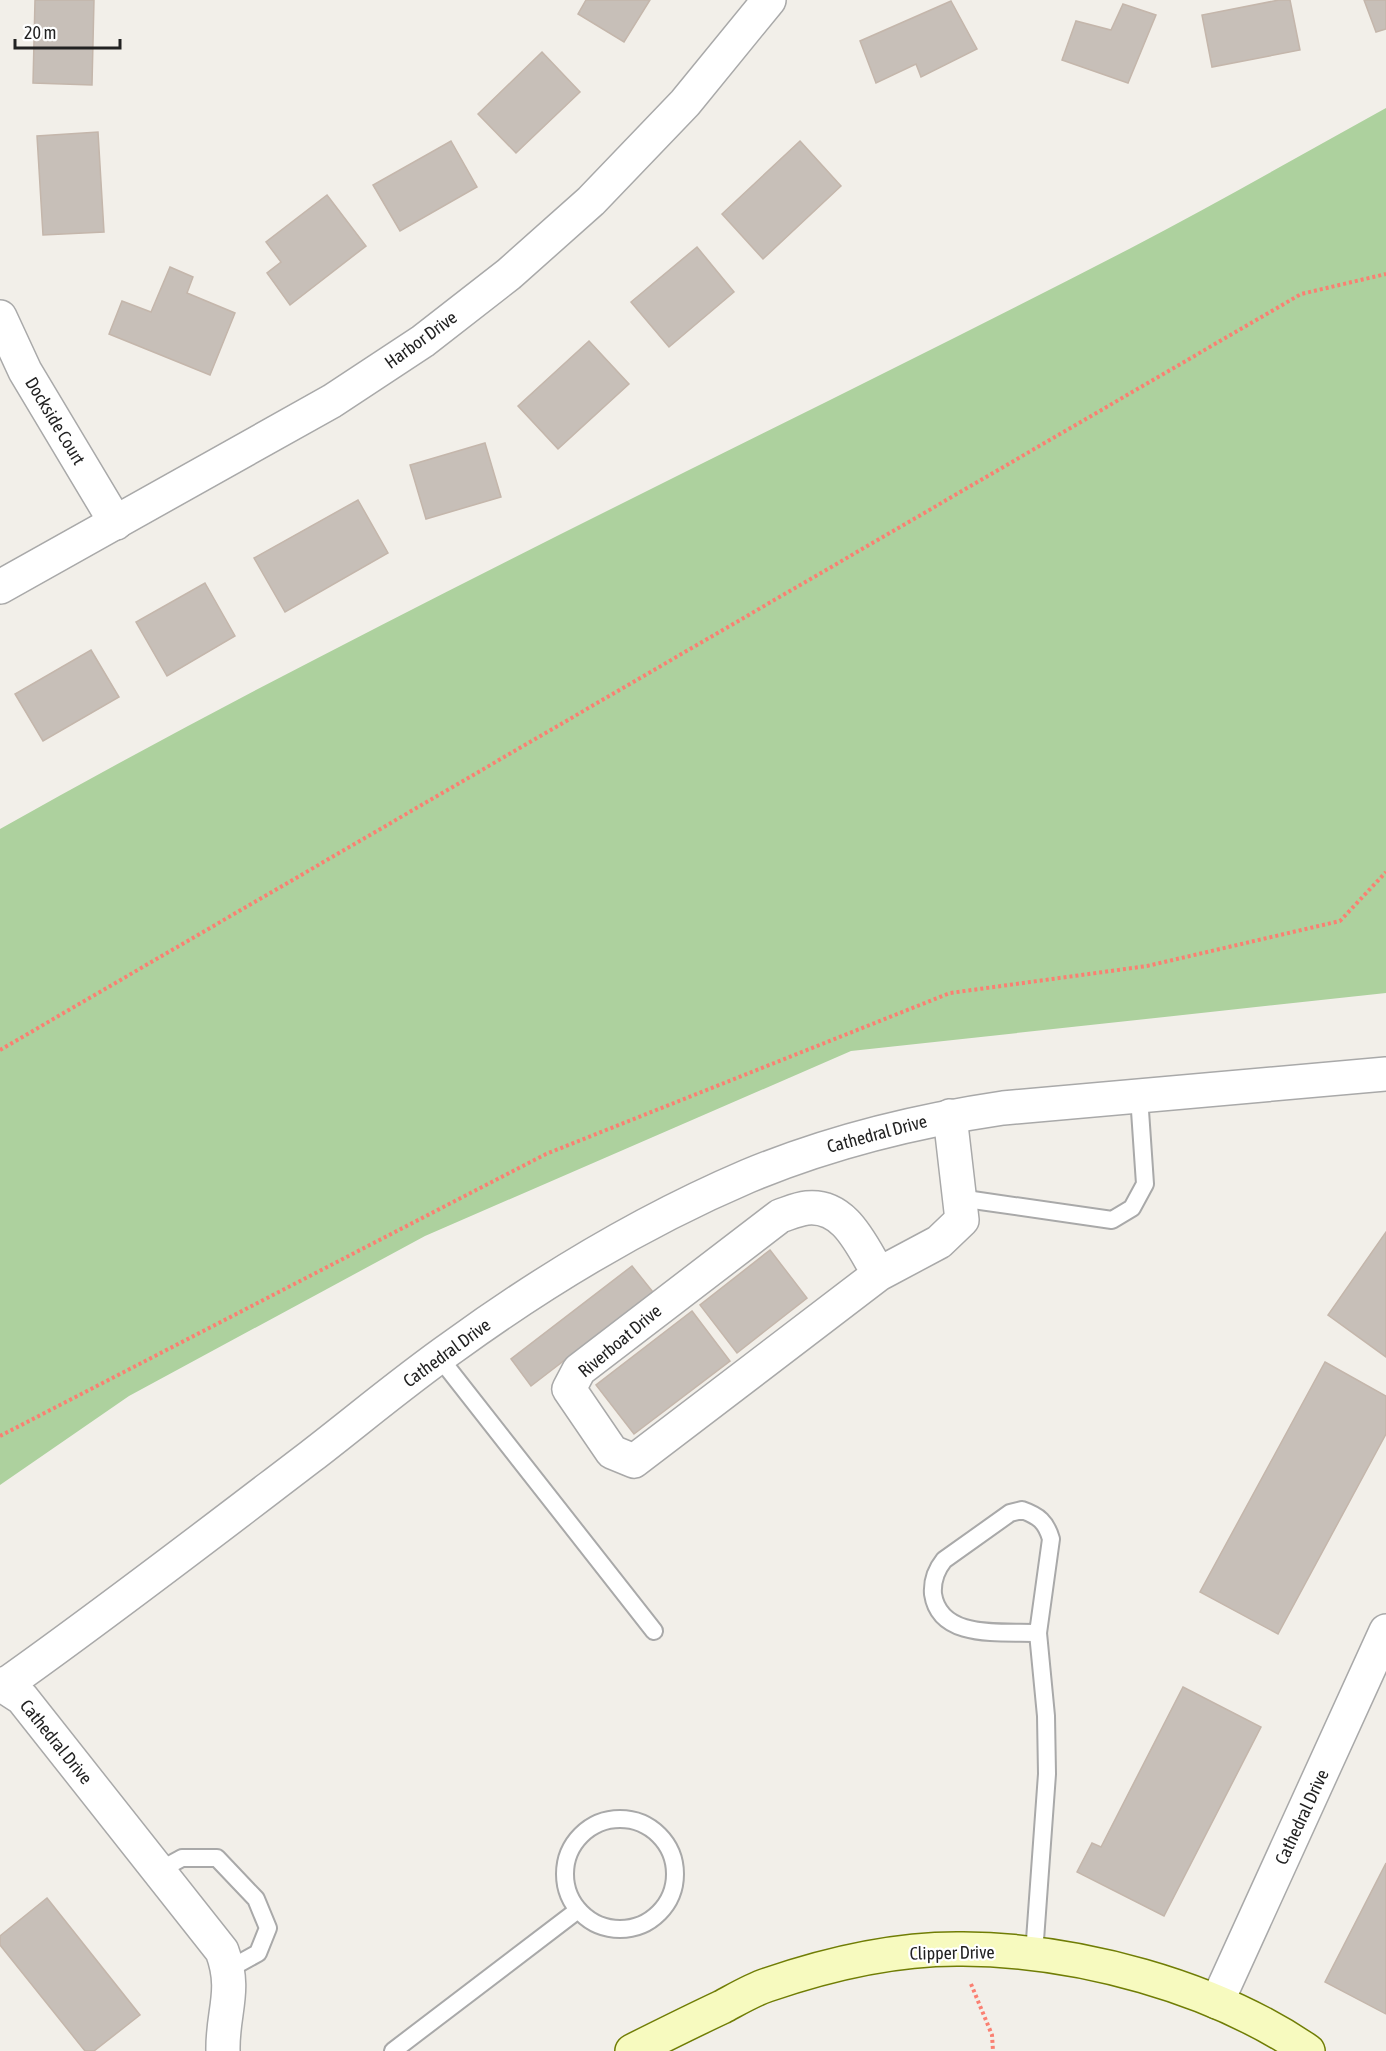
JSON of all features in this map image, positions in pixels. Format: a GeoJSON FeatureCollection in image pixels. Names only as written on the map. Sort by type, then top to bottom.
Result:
{"type":"FeatureCollection","features":[{"type":"Feature","properties":{"kind":"street","name":"Harbor Drive"},"geometry":{"type":"LineString","coordinates":[[0,587],[332,402],[423,341],[509,274],[591,201],[677,111],[769,0]]}},
{"type":"Feature","properties":{"kind":"street","name":"Dockside Court"},"geometry":{"type":"LineString","coordinates":[[0,317],[26,371],[116,523]]}},
{"type":"Feature","properties":{"kind":"street","name":"Cathedral Drive"},"geometry":{"type":"LineString","coordinates":[[223,2051],[223,2034],[231,1994],[229,1970],[222,1951],[22,1698],[2,1685],[112,1609],[439,1357],[553,1280],[657,1220],[748,1176],[830,1146],[950,1116],[1386,1074]]}},
{"type":"Feature","properties":{"kind":"street","name":"Riverboat Drive"},"geometry":{"type":"LineString","coordinates":[[879,1274],[845,1220],[823,1209],[807,1208],[780,1216],[579,1370],[568,1389],[612,1452],[634,1461],[879,1274],[939,1242],[962,1221],[950,1116]]}},
{"type":"Feature","properties":{"kind":"street","name":"Cathedral Drive"},"geometry":{"type":"LineString","coordinates":[[1217,2002],[1386,1631]]}},
{"type":"Feature","properties":{"kind":"street","name":"Clipper Drive"},"geometry":{"type":"LineString","coordinates":[[632,2051],[765,1986],[820,1969],[890,1955],[978,1950],[1034,1954],[1139,1976],[1217,2002],[1288,2038],[1308,2051]]}},
{"type":"Feature","properties":{"kind":"lane"},"geometry":{"type":"LineString","coordinates":[[959,1198],[1112,1220],[1132,1208],[1145,1184],[1139,1096]]}},
{"type":"Feature","properties":{"kind":"lane"},"geometry":{"type":"LineString","coordinates":[[439,1357],[654,1631]]}},
{"type":"Feature","properties":{"kind":"lane"},"geometry":{"type":"LineString","coordinates":[[1034,1954],[1047,1774],[1046,1716],[1038,1633],[1051,1539],[1048,1526],[1037,1515],[1022,1510],[1010,1513],[944,1560],[938,1568],[932,1586],[935,1604],[946,1619],[962,1629],[1038,1633]]}},
{"type":"Feature","properties":{"kind":"lane"},"geometry":{"type":"LineString","coordinates":[[624,1819],[642,1823],[657,1834],[671,1857],[674,1883],[669,1900],[658,1914],[643,1925],[626,1929],[608,1928],[591,1921],[578,1910],[568,1894],[566,1867],[576,1841],[589,1829],[606,1821],[624,1819]]}},
{"type":"Feature","properties":{"kind":"lane"},"geometry":{"type":"LineString","coordinates":[[160,1870],[182,1858],[217,1858],[256,1899],[268,1928],[258,1953],[229,1970]]}},
{"type":"Feature","properties":{"kind":"lane"},"geometry":{"type":"LineString","coordinates":[[393,2051],[578,1910]]}},
{"type":"Feature","properties":{"kind":"path"},"geometry":{"type":"LineString","coordinates":[[0,1050],[1301,294],[1386,274]]}},
{"type":"Feature","properties":{"kind":"path"},"geometry":{"type":"LineString","coordinates":[[0,1436],[546,1154],[950,993],[1147,966],[1340,921],[1386,872]]}},
{"type":"Feature","properties":{"kind":"path"},"geometry":{"type":"LineString","coordinates":[[978,1950],[971,1984],[992,2035],[993,2051]]}},
{"type":"Feature","properties":{"kind":"green space"},"geometry":{"type":"Polygon","coordinates":[[[1386,108],[1386,993],[851,1051],[425,1236],[129,1396],[0,1485],[0,829],[139,752],[421,605],[1131,248],[1386,108]]]}},
{"type":"Feature","properties":{"kind":"building"},"geometry":{"type":"Polygon","coordinates":[[[35,0],[94,0],[92,85],[33,83],[35,0]]]}},
{"type":"Feature","properties":{"kind":"building"},"geometry":{"type":"Polygon","coordinates":[[[586,0],[650,0],[624,42],[578,14],[586,0]]]}},
{"type":"Feature","properties":{"kind":"building"},"geometry":{"type":"Polygon","coordinates":[[[1279,0],[1290,0],[1300,50],[1212,67],[1202,15],[1279,0]]]}},
{"type":"Feature","properties":{"kind":"building"},"geometry":{"type":"Polygon","coordinates":[[[1364,0],[1386,0],[1386,29],[1376,32],[1364,0]]]}},
{"type":"Feature","properties":{"kind":"building"},"geometry":{"type":"Polygon","coordinates":[[[951,1],[977,49],[921,77],[916,64],[876,83],[860,41],[951,1]]]}},
{"type":"Feature","properties":{"kind":"building"},"geometry":{"type":"Polygon","coordinates":[[[1123,4],[1156,15],[1128,83],[1062,60],[1076,21],[1111,30],[1123,4]]]}},
{"type":"Feature","properties":{"kind":"building"},"geometry":{"type":"Polygon","coordinates":[[[542,52],[580,92],[516,153],[478,114],[542,52]]]}},
{"type":"Feature","properties":{"kind":"building"},"geometry":{"type":"Polygon","coordinates":[[[98,132],[104,232],[43,235],[37,136],[98,132]]]}},
{"type":"Feature","properties":{"kind":"building"},"geometry":{"type":"Polygon","coordinates":[[[451,141],[477,187],[400,231],[373,185],[451,141]]]}},
{"type":"Feature","properties":{"kind":"building"},"geometry":{"type":"Polygon","coordinates":[[[800,141],[841,186],[763,259],[722,214],[800,141]]]}},
{"type":"Feature","properties":{"kind":"building"},"geometry":{"type":"Polygon","coordinates":[[[327,195],[366,246],[290,305],[267,273],[281,262],[266,242],[327,195]]]}},
{"type":"Feature","properties":{"kind":"building"},"geometry":{"type":"Polygon","coordinates":[[[697,247],[734,292],[669,347],[631,302],[697,247]]]}},
{"type":"Feature","properties":{"kind":"building"},"geometry":{"type":"Polygon","coordinates":[[[170,267],[193,277],[187,293],[235,313],[210,375],[109,334],[122,301],[151,312],[170,267]]]}},
{"type":"Feature","properties":{"kind":"building"},"geometry":{"type":"Polygon","coordinates":[[[589,341],[629,384],[558,449],[518,406],[589,341]]]}},
{"type":"Feature","properties":{"kind":"building"},"geometry":{"type":"Polygon","coordinates":[[[485,443],[501,497],[426,519],[410,465],[485,443]]]}},
{"type":"Feature","properties":{"kind":"building"},"geometry":{"type":"Polygon","coordinates":[[[358,500],[388,553],[285,612],[254,558],[358,500]]]}},
{"type":"Feature","properties":{"kind":"building"},"geometry":{"type":"Polygon","coordinates":[[[205,583],[235,636],[167,676],[136,622],[205,583]]]}},
{"type":"Feature","properties":{"kind":"building"},"geometry":{"type":"Polygon","coordinates":[[[91,650],[119,697],[43,741],[15,694],[91,650]]]}},
{"type":"Feature","properties":{"kind":"building"},"geometry":{"type":"Polygon","coordinates":[[[1386,1232],[1386,1357],[1328,1315],[1386,1232]]]}},
{"type":"Feature","properties":{"kind":"building"},"geometry":{"type":"Polygon","coordinates":[[[770,1250],[807,1298],[737,1353],[700,1305],[770,1250]]]}},
{"type":"Feature","properties":{"kind":"building"},"geometry":{"type":"Polygon","coordinates":[[[632,1266],[653,1292],[531,1386],[511,1359],[632,1266]]]}},
{"type":"Feature","properties":{"kind":"building"},"geometry":{"type":"Polygon","coordinates":[[[692,1311],[730,1361],[634,1434],[596,1385],[692,1311]]]}},
{"type":"Feature","properties":{"kind":"building"},"geometry":{"type":"Polygon","coordinates":[[[1325,1362],[1386,1396],[1386,1434],[1278,1634],[1200,1592],[1325,1362]]]}},
{"type":"Feature","properties":{"kind":"building"},"geometry":{"type":"Polygon","coordinates":[[[1183,1687],[1261,1727],[1164,1916],[1077,1872],[1092,1843],[1101,1847],[1183,1687]]]}},
{"type":"Feature","properties":{"kind":"building"},"geometry":{"type":"Polygon","coordinates":[[[1386,1863],[1386,2014],[1325,1982],[1386,1863]]]}},
{"type":"Feature","properties":{"kind":"building"},"geometry":{"type":"Polygon","coordinates":[[[47,1898],[140,2015],[94,2051],[85,2051],[0,1945],[0,1936],[47,1898]]]}}]}
